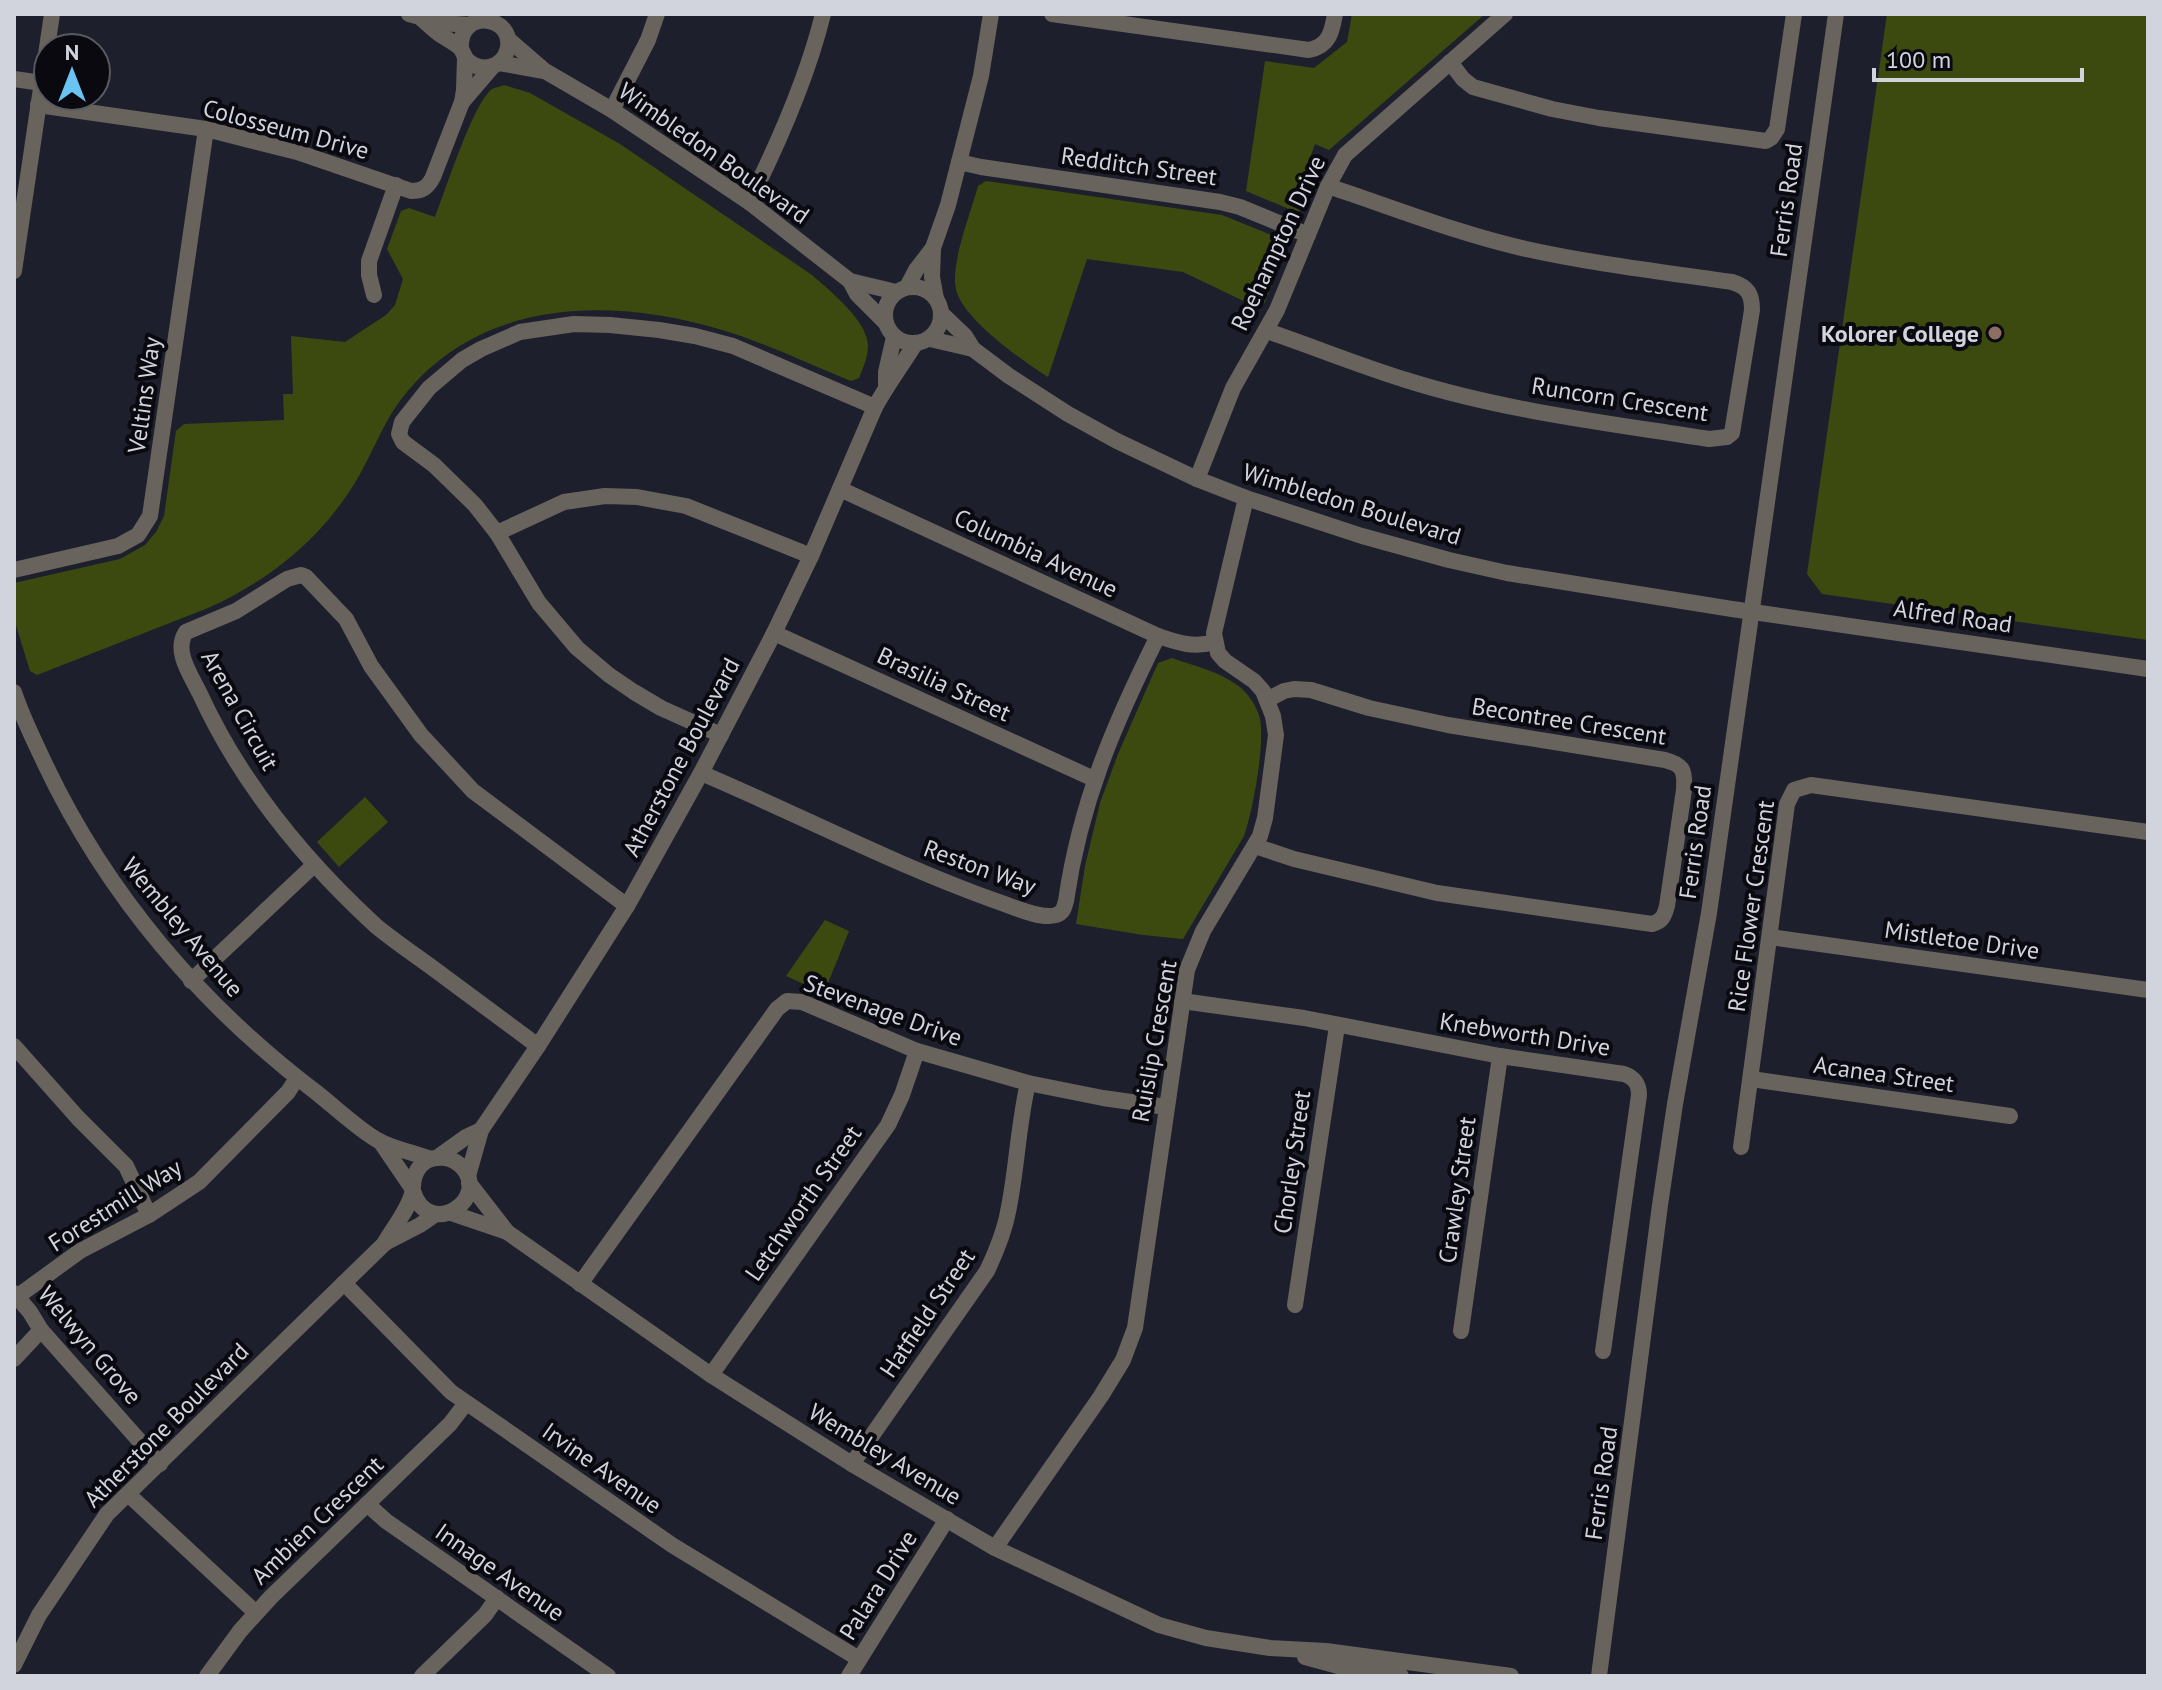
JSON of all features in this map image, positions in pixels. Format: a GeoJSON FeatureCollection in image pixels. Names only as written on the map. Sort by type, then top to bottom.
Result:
{"type":"FeatureCollection","features":[{"type":"Feature","properties":{"kind":"street"},"geometry":{"type":"LineString","coordinates":[[612,110],[648,40],[657,14]]}},
{"type":"Feature","properties":{"kind":"street"},"geometry":{"type":"LineString","coordinates":[[749,202],[813,53],[823,14]]}},
{"type":"Feature","properties":{"kind":"street"},"geometry":{"type":"LineString","coordinates":[[933,248],[902,290],[888,303],[890,330],[901,341],[923,341],[939,328],[939,306],[932,277],[933,248],[948,205],[981,76],[991,14]]}},
{"type":"Feature","properties":{"kind":"street"},"geometry":{"type":"LineString","coordinates":[[1052,14],[1166,22],[1309,50],[1318,49],[1329,39],[1335,14]]}},
{"type":"Feature","properties":{"kind":"street","name":"Roehampton Drive"},"geometry":{"type":"LineString","coordinates":[[1197,479],[1233,388],[1267,331],[1328,186],[1345,155],[1505,14]]}},
{"type":"Feature","properties":{"kind":"street"},"geometry":{"type":"LineString","coordinates":[[1450,62],[1473,87],[1552,109],[1760,142],[1771,138],[1777,129],[1794,14]]}},
{"type":"Feature","properties":{"kind":"street","name":"Ferris Road"},"geometry":{"type":"LineString","coordinates":[[1599,1676],[1660,1205],[1709,913],[1836,14]]}},
{"type":"Feature","properties":{"kind":"street"},"geometry":{"type":"LineString","coordinates":[[416,16],[441,23],[489,20],[505,28],[507,52],[496,65],[487,68],[475,66],[416,16]]}},
{"type":"Feature","properties":{"kind":"street"},"geometry":{"type":"LineString","coordinates":[[463,54],[462,35],[476,20]]}},
{"type":"Feature","properties":{"kind":"street","name":"Wimbledon Boulevard"},"geometry":{"type":"LineString","coordinates":[[505,28],[545,71],[612,110],[749,202],[850,281],[857,294],[890,330]]}},
{"type":"Feature","properties":{"kind":"street","name":"Colosseum Drive"},"geometry":{"type":"LineString","coordinates":[[87,112],[206,129],[297,152],[417,191],[429,185],[462,102],[463,54]]}},
{"type":"Feature","properties":{"kind":"street","name":"Wimbledon Boulevard"},"geometry":{"type":"LineString","coordinates":[[496,65],[545,71]]}},
{"type":"Feature","properties":{"kind":"street","name":"Colosseum Drive"},"geometry":{"type":"LineString","coordinates":[[462,102],[496,65]]}},
{"type":"Feature","properties":{"kind":"street"},"geometry":{"type":"LineString","coordinates":[[14,271],[18,217],[37,112]]}},
{"type":"Feature","properties":{"kind":"street","name":"Veltins Way"},"geometry":{"type":"LineString","coordinates":[[14,570],[118,546],[138,535],[150,516],[206,129]]}},
{"type":"Feature","properties":{"kind":"street","name":"Redditch Street"},"geometry":{"type":"LineString","coordinates":[[959,162],[1220,202],[1308,235]]}},
{"type":"Feature","properties":{"kind":"street"},"geometry":{"type":"LineString","coordinates":[[374,295],[369,261],[396,185]]}},
{"type":"Feature","properties":{"kind":"street","name":"Runcorn Crescent"},"geometry":{"type":"LineString","coordinates":[[1267,331],[1407,380],[1492,402],[1709,439],[1727,437],[1732,433],[1752,310],[1749,291],[1743,286],[1525,249],[1467,234],[1328,186]]}},
{"type":"Feature","properties":{"kind":"street","name":"Wimbledon Boulevard"},"geometry":{"type":"LineString","coordinates":[[850,281],[902,290]]}},
{"type":"Feature","properties":{"kind":"street"},"geometry":{"type":"LineString","coordinates":[[902,290],[920,288],[932,294],[939,306]]}},
{"type":"Feature","properties":{"kind":"street","name":"Wimbledon Boulevard"},"geometry":{"type":"LineString","coordinates":[[939,306],[973,349],[1068,414],[1197,479],[1246,498],[1362,536],[1449,560],[1507,573],[1751,612]]}},
{"type":"Feature","properties":{"kind":"street"},"geometry":{"type":"LineString","coordinates":[[721,735],[634,692],[577,648],[539,603],[497,533],[459,487],[403,442],[399,428],[429,388],[462,360],[520,332],[574,324],[622,326],[695,336],[733,346],[875,407]]}},
{"type":"Feature","properties":{"kind":"street","name":"Atherstone Boulevard"},"geometry":{"type":"LineString","coordinates":[[886,386],[890,330]]}},
{"type":"Feature","properties":{"kind":"street","name":"Wimbledon Boulevard"},"geometry":{"type":"LineString","coordinates":[[923,341],[973,349]]}},
{"type":"Feature","properties":{"kind":"street","name":"Atherstone Boulevard"},"geometry":{"type":"LineString","coordinates":[[468,1180],[481,1130],[627,906],[774,633],[886,386],[923,341]]}},
{"type":"Feature","properties":{"kind":"street","name":"Columbia Avenue"},"geometry":{"type":"LineString","coordinates":[[840,489],[1158,636],[1182,645],[1199,646],[1215,642]]}},
{"type":"Feature","properties":{"kind":"street"},"geometry":{"type":"LineString","coordinates":[[497,533],[564,502],[605,496],[637,497],[686,506],[811,556]]}},
{"type":"Feature","properties":{"kind":"street"},"geometry":{"type":"LineString","coordinates":[[1246,498],[1216,620],[1215,642],[1218,653],[1225,661],[1254,681],[1267,700]]}},
{"type":"Feature","properties":{"kind":"street","name":"Arena Circuit"},"geometry":{"type":"LineString","coordinates":[[538,1046],[379,928],[314,865],[279,823],[208,712],[182,656],[182,638],[186,632],[236,611],[287,579],[301,575],[313,583],[346,619],[371,666],[397,703],[437,753],[473,791],[627,906]]}},
{"type":"Feature","properties":{"kind":"street","name":"Alfred Road"},"geometry":{"type":"LineString","coordinates":[[1751,612],[2148,669]]}},
{"type":"Feature","properties":{"kind":"street","name":"Brasilia Street"},"geometry":{"type":"LineString","coordinates":[[774,633],[1094,779]]}},
{"type":"Feature","properties":{"kind":"street","name":"Reston Way"},"geometry":{"type":"LineString","coordinates":[[701,773],[945,883],[1026,911],[1057,915],[1063,911],[1077,839],[1094,779],[1158,636]]}},
{"type":"Feature","properties":{"kind":"street","name":"Becontree Crescent"},"geometry":{"type":"LineString","coordinates":[[1255,846],[1437,893],[1652,924],[1664,917],[1667,906],[1684,790],[1681,767],[1667,760],[1448,725],[1369,708],[1311,690],[1284,691],[1267,700]]}},
{"type":"Feature","properties":{"kind":"street","name":"Wembley Avenue"},"geometry":{"type":"LineString","coordinates":[[14,692],[17,710],[59,793],[92,852],[132,910],[191,981],[251,1040],[380,1141],[413,1190]]}},
{"type":"Feature","properties":{"kind":"street","name":"Ruislip Crescent"},"geometry":{"type":"LineString","coordinates":[[995,1548],[1123,1360],[1135,1328],[1187,970],[1203,931],[1260,836],[1276,735],[1267,700]]}},
{"type":"Feature","properties":{"kind":"street","name":"Rice Flower Crescent"},"geometry":{"type":"LineString","coordinates":[[1741,1147],[1788,798],[1794,790],[1811,785],[2148,832]]}},
{"type":"Feature","properties":{"kind":"street"},"geometry":{"type":"LineString","coordinates":[[191,981],[314,865]]}},
{"type":"Feature","properties":{"kind":"street","name":"Mistletoe Drive"},"geometry":{"type":"LineString","coordinates":[[1770,937],[2148,990]]}},
{"type":"Feature","properties":{"kind":"street","name":"Stevenage Drive"},"geometry":{"type":"LineString","coordinates":[[580,1284],[781,1005],[787,1001],[802,1002],[917,1051],[1028,1083],[1166,1107]]}},
{"type":"Feature","properties":{"kind":"street","name":"Knebworth Drive"},"geometry":{"type":"LineString","coordinates":[[1182,1001],[1304,1018],[1500,1056],[1632,1077],[1639,1088],[1639,1095],[1603,1351]]}},
{"type":"Feature","properties":{"kind":"street","name":"Chorley Street"},"geometry":{"type":"LineString","coordinates":[[1295,1305],[1337,1026]]}},
{"type":"Feature","properties":{"kind":"street"},"geometry":{"type":"LineString","coordinates":[[14,1046],[126,1166],[149,1215]]}},
{"type":"Feature","properties":{"kind":"street","name":"Letchworth Street"},"geometry":{"type":"LineString","coordinates":[[711,1375],[888,1125],[917,1051]]}},
{"type":"Feature","properties":{"kind":"street","name":"Crawley Street"},"geometry":{"type":"LineString","coordinates":[[1461,1331],[1500,1056]]}},
{"type":"Feature","properties":{"kind":"street","name":"Forestmill Way"},"geometry":{"type":"LineString","coordinates":[[16,1294],[80,1251],[149,1215],[199,1182],[288,1092],[297,1078]]}},
{"type":"Feature","properties":{"kind":"street","name":"Acanea Street"},"geometry":{"type":"LineString","coordinates":[[1751,1079],[2010,1116]]}},
{"type":"Feature","properties":{"kind":"street","name":"Hatfield Street"},"geometry":{"type":"LineString","coordinates":[[852,1464],[987,1271],[1008,1214],[1028,1083]]}},
{"type":"Feature","properties":{"kind":"street","name":"Atherstone Boulevard"},"geometry":{"type":"LineString","coordinates":[[435,1158],[481,1130]]}},
{"type":"Feature","properties":{"kind":"street","name":"Wembley Avenue"},"geometry":{"type":"LineString","coordinates":[[380,1141],[435,1158]]}},
{"type":"Feature","properties":{"kind":"street"},"geometry":{"type":"LineString","coordinates":[[435,1158],[453,1160],[464,1169],[468,1180],[469,1191],[463,1204],[443,1213],[422,1208],[413,1190],[419,1167],[435,1158]]}},
{"type":"Feature","properties":{"kind":"street","name":"Wembley Avenue"},"geometry":{"type":"LineString","coordinates":[[468,1180],[507,1232],[580,1284],[711,1375],[852,1464],[995,1548],[1159,1625],[1206,1638],[1511,1676]]}},
{"type":"Feature","properties":{"kind":"street","name":"Atherstone Boulevard"},"geometry":{"type":"LineString","coordinates":[[14,1665],[47,1602],[107,1514],[384,1244],[413,1190]]}},
{"type":"Feature","properties":{"kind":"street","name":"Atherstone Boulevard"},"geometry":{"type":"LineString","coordinates":[[384,1244],[443,1213]]}},
{"type":"Feature","properties":{"kind":"street","name":"Wembley Avenue"},"geometry":{"type":"LineString","coordinates":[[443,1213],[507,1232]]}},
{"type":"Feature","properties":{"kind":"street","name":"Irvine Avenue"},"geometry":{"type":"LineString","coordinates":[[344,1283],[443,1385],[466,1403],[672,1545],[859,1659]]}},
{"type":"Feature","properties":{"kind":"street","name":"Welwyn Grove"},"geometry":{"type":"LineString","coordinates":[[16,1294],[41,1330],[160,1464]]}},
{"type":"Feature","properties":{"kind":"street"},"geometry":{"type":"LineString","coordinates":[[14,1359],[41,1330]]}},
{"type":"Feature","properties":{"kind":"street","name":"Ambien Crescent"},"geometry":{"type":"LineString","coordinates":[[207,1676],[256,1613],[450,1424],[466,1403]]}},
{"type":"Feature","properties":{"kind":"street"},"geometry":{"type":"LineString","coordinates":[[128,1494],[256,1613]]}},
{"type":"Feature","properties":{"kind":"street","name":"Innage Avenue"},"geometry":{"type":"LineString","coordinates":[[367,1504],[386,1521],[608,1676]]}},
{"type":"Feature","properties":{"kind":"street","name":"Palara Drive"},"geometry":{"type":"LineString","coordinates":[[849,1676],[947,1519]]}},
{"type":"Feature","properties":{"kind":"street"},"geometry":{"type":"LineString","coordinates":[[422,1676],[485,1615],[497,1598]]}},
{"type":"Feature","properties":{"kind":"street","name":"Wembley Avenue"},"geometry":{"type":"LineString","coordinates":[[1271,1648],[1338,1666],[1401,1676]]}},
{"type":"Feature","properties":{"kind":"green space"},"geometry":{"type":"Polygon","coordinates":[[[1352,14],[1485,14],[1329,150],[1315,144],[1310,158],[1323,164],[1304,209],[1296,212],[1246,191],[1265,61],[1314,68],[1347,42],[1352,14]]]}},
{"type":"Feature","properties":{"kind":"green space","name":"Kolorer College"},"geometry":{"type":"Polygon","coordinates":[[[1887,14],[2148,14],[2148,640],[1822,594],[1807,574],[1887,14]]]}},
{"type":"Feature","properties":{"kind":"green space"},"geometry":{"type":"Polygon","coordinates":[[[504,85],[530,93],[620,144],[812,275],[847,307],[862,327],[868,346],[859,378],[851,381],[722,330],[633,312],[588,310],[544,315],[503,325],[464,344],[428,370],[397,405],[360,474],[330,517],[275,569],[208,608],[37,675],[30,671],[14,619],[14,583],[120,559],[145,545],[164,516],[176,431],[184,424],[284,420],[283,394],[293,394],[291,336],[345,342],[386,315],[395,305],[403,279],[387,249],[401,211],[409,208],[435,217],[476,112],[492,89],[504,85]]]}},
{"type":"Feature","properties":{"kind":"green space"},"geometry":{"type":"Polygon","coordinates":[[[986,181],[1222,215],[1284,240],[1288,248],[1264,304],[1256,307],[1183,272],[1087,259],[1048,377],[981,326],[969,313],[956,289],[956,266],[962,238],[978,186],[986,181]]]}},
{"type":"Feature","properties":{"kind":"green space"},"geometry":{"type":"Polygon","coordinates":[[[1172,658],[1233,682],[1257,710],[1261,730],[1260,760],[1244,836],[1183,939],[1076,924],[1085,866],[1100,803],[1158,663],[1172,658]]]}},
{"type":"Feature","properties":{"kind":"green space"},"geometry":{"type":"Polygon","coordinates":[[[365,797],[388,822],[339,867],[317,842],[365,797]]]}},
{"type":"Feature","properties":{"kind":"green space"},"geometry":{"type":"Polygon","coordinates":[[[825,920],[849,931],[824,993],[786,976],[825,920]]]}},
{"type":"Feature","properties":{"kind":"place","name":"Kolorer College"},"geometry":{"type":"Point","coordinates":[1995,333]}}]}
